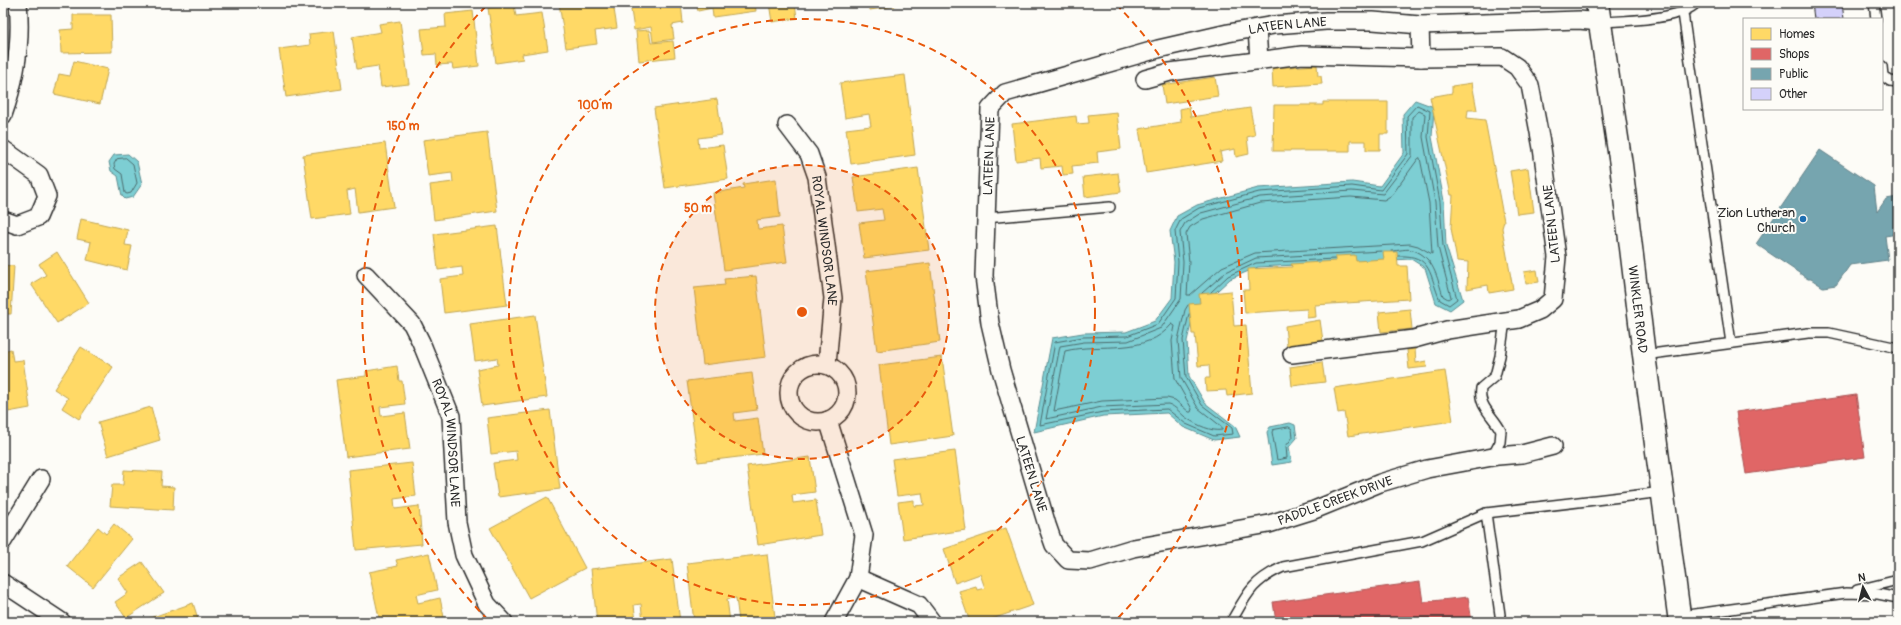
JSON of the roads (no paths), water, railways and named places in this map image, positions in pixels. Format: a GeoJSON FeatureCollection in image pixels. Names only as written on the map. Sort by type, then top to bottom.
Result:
{"type":"FeatureCollection","features":[{"type":"Feature","properties":{"kind":"street"},"geometry":{"type":"LineString","coordinates":[[3,115],[16,68],[19,40],[18,3]]}},
{"type":"Feature","properties":{"kind":"street","name":"LATEEN LANE"},"geometry":{"type":"LineString","coordinates":[[1116,552],[1090,561],[1068,560],[1054,545],[1001,370],[990,323],[984,276],[990,109],[1004,93],[1158,49],[1257,28],[1326,21],[1420,25],[1579,20],[1598,13]]}},
{"type":"Feature","properties":{"kind":"street","name":"WINKLER ROAD"},"geometry":{"type":"LineString","coordinates":[[1598,13],[1621,165],[1644,355],[1682,620]]}},
{"type":"Feature","properties":{"kind":"street"},"geometry":{"type":"LineString","coordinates":[[1420,25],[1421,58]]}},
{"type":"Feature","properties":{"kind":"street"},"geometry":{"type":"LineString","coordinates":[[1257,28],[1259,61]]}},
{"type":"Feature","properties":{"kind":"street","name":"LATEEN LANE"},"geometry":{"type":"LineString","coordinates":[[1145,79],[1170,72],[1302,55],[1421,58],[1502,57],[1518,67],[1530,85],[1542,148],[1557,257],[1553,299],[1540,310],[1519,319],[1447,330],[1414,339],[1292,354]]}},
{"type":"Feature","properties":{"kind":"street","name":"ROYAL WINDSOR LANE"},"geometry":{"type":"LineString","coordinates":[[787,126],[809,154],[817,177],[833,298],[826,364]]}},
{"type":"Feature","properties":{"kind":"street"},"geometry":{"type":"LineString","coordinates":[[3,149],[39,175],[47,196],[38,217],[18,225],[3,220]]}},
{"type":"Feature","properties":{"kind":"street","name":"ROYAL WINDSOR LANE"},"geometry":{"type":"LineString","coordinates":[[366,275],[412,324],[422,342],[451,416],[457,522],[464,555],[487,604],[504,622]]}},
{"type":"Feature","properties":{"kind":"street"},"geometry":{"type":"LineString","coordinates":[[816,363],[826,364],[836,369],[843,376],[847,386],[847,398],[840,412],[828,420],[818,422],[804,418],[792,408],[789,398],[789,387],[793,377],[800,370],[816,363]]}},
{"type":"Feature","properties":{"kind":"street"},"geometry":{"type":"LineString","coordinates":[[828,420],[864,535],[858,578],[834,622]]}},
{"type":"Feature","properties":{"kind":"street","name":"PADDLE CREEK DRIVE"},"geometry":{"type":"LineString","coordinates":[[1116,552],[1269,524],[1314,510],[1380,483],[1427,469],[1492,457],[1522,454],[1553,446]]}},
{"type":"Feature","properties":{"kind":"street"},"geometry":{"type":"LineString","coordinates":[[3,541],[41,480]]}},
{"type":"Feature","properties":{"kind":"street"},"geometry":{"type":"LineString","coordinates":[[858,578],[919,605],[932,622]]}},
{"type":"Feature","properties":{"kind":"street"},"geometry":{"type":"LineString","coordinates":[[3,583],[62,622]]}},
{"type":"Feature","properties":{"kind":"lane"},"geometry":{"type":"LineString","coordinates":[[1598,13],[1634,20],[1683,12],[1691,9],[1696,3]]}},
{"type":"Feature","properties":{"kind":"lane"},"geometry":{"type":"LineString","coordinates":[[1874,3],[1876,18]]}},
{"type":"Feature","properties":{"kind":"lane"},"geometry":{"type":"LineString","coordinates":[[1683,12],[1731,343]]}},
{"type":"Feature","properties":{"kind":"lane"},"geometry":{"type":"LineString","coordinates":[[1883,76],[1890,81],[1898,82]]}},
{"type":"Feature","properties":{"kind":"lane"},"geometry":{"type":"LineString","coordinates":[[985,218],[1110,207]]}},
{"type":"Feature","properties":{"kind":"lane"},"geometry":{"type":"LineString","coordinates":[[1492,457],[1500,442],[1501,431],[1479,397],[1481,388],[1494,376],[1500,356],[1506,321]]}},
{"type":"Feature","properties":{"kind":"lane"},"geometry":{"type":"LineString","coordinates":[[1644,355],[1808,333],[1829,332],[1898,348]]}},
{"type":"Feature","properties":{"kind":"lane"},"geometry":{"type":"LineString","coordinates":[[1231,622],[1250,588],[1267,574],[1284,567],[1422,541],[1486,513],[1663,492]]}},
{"type":"Feature","properties":{"kind":"lane"},"geometry":{"type":"LineString","coordinates":[[1486,513],[1501,622]]}},
{"type":"Feature","properties":{"kind":"lane"},"geometry":{"type":"LineString","coordinates":[[1682,620],[1846,593],[1898,580]]}},
{"type":"Feature","properties":{"kind":"lane"},"geometry":{"type":"LineString","coordinates":[[1846,593],[1878,594],[1898,598]]}},
{"type":"Feature","properties":{"kind":"water"},"geometry":{"type":"Polygon","coordinates":[[[1415,100],[1434,107],[1432,137],[1444,201],[1446,246],[1463,300],[1450,310],[1436,303],[1425,268],[1411,259],[1258,267],[1230,279],[1194,312],[1187,341],[1189,376],[1205,403],[1235,426],[1240,437],[1214,440],[1183,427],[1167,413],[1103,416],[1034,432],[1052,338],[1083,333],[1126,332],[1155,321],[1172,298],[1174,262],[1170,231],[1177,216],[1197,205],[1258,188],[1352,182],[1380,186],[1404,153],[1403,114],[1415,100]]]}},
{"type":"Feature","properties":{"kind":"water"},"geometry":{"type":"Polygon","coordinates":[[[128,154],[137,162],[142,184],[133,197],[125,199],[122,196],[118,176],[111,171],[109,162],[114,155],[128,154]]]}},
{"type":"Feature","properties":{"kind":"water"},"geometry":{"type":"Polygon","coordinates":[[[1290,423],[1295,425],[1297,438],[1289,447],[1292,462],[1272,465],[1267,432],[1270,427],[1290,423]]]}},
{"type":"Feature","properties":{"kind":"place","name":"Zion Lutheran Church"},"geometry":{"type":"Point","coordinates":[1803,219]}}]}
